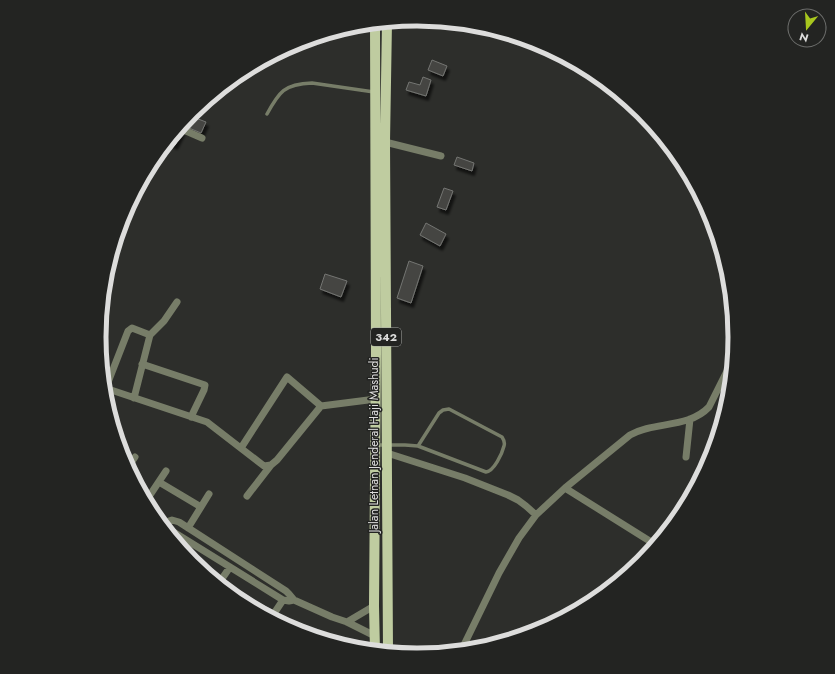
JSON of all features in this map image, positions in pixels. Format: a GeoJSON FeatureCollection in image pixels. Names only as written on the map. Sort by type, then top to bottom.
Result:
{"type":"FeatureCollection","features":[{"type":"Feature","properties":{"kind":"main road","name":"Jalan Letnan Jenderal Haji Mashudi"},"geometry":{"type":"LineString","coordinates":[[387,28],[384,142],[388,646]]}},
{"type":"Feature","properties":{"kind":"main road","name":"Jalan Letnan Jenderal Haji Mashudi"},"geometry":{"type":"LineString","coordinates":[[375,29],[375,645]]}},
{"type":"Feature","properties":{"kind":"street"},"geometry":{"type":"LineString","coordinates":[[185,131],[202,138]]}},
{"type":"Feature","properties":{"kind":"street"},"geometry":{"type":"LineString","coordinates":[[384,142],[440,156]]}},
{"type":"Feature","properties":{"kind":"street"},"geometry":{"type":"LineString","coordinates":[[134,398],[150,335],[164,321],[177,302]]}},
{"type":"Feature","properties":{"kind":"street"},"geometry":{"type":"LineString","coordinates":[[109,379],[128,331],[132,328],[150,335]]}},
{"type":"Feature","properties":{"kind":"street"},"geometry":{"type":"LineString","coordinates":[[142,364],[205,385],[191,417]]}},
{"type":"Feature","properties":{"kind":"street"},"geometry":{"type":"LineString","coordinates":[[464,644],[499,573],[519,538],[536,515],[564,488],[636,431],[690,419],[704,412],[709,407],[727,372]]}},
{"type":"Feature","properties":{"kind":"street"},"geometry":{"type":"LineString","coordinates":[[241,448],[287,377],[321,406]]}},
{"type":"Feature","properties":{"kind":"street"},"geometry":{"type":"LineString","coordinates":[[111,391],[207,422],[264,466],[272,465]]}},
{"type":"Feature","properties":{"kind":"street"},"geometry":{"type":"LineString","coordinates":[[247,496],[321,406],[376,399]]}},
{"type":"Feature","properties":{"kind":"street"},"geometry":{"type":"LineString","coordinates":[[686,457],[690,419]]}},
{"type":"Feature","properties":{"kind":"street"},"geometry":{"type":"LineString","coordinates":[[387,450],[508,495],[518,500],[536,515]]}},
{"type":"Feature","properties":{"kind":"street"},"geometry":{"type":"LineString","coordinates":[[132,461],[135,457]]}},
{"type":"Feature","properties":{"kind":"street"},"geometry":{"type":"LineString","coordinates":[[150,495],[166,470]]}},
{"type":"Feature","properties":{"kind":"street"},"geometry":{"type":"LineString","coordinates":[[159,482],[201,507]]}},
{"type":"Feature","properties":{"kind":"street"},"geometry":{"type":"LineString","coordinates":[[564,488],[651,542]]}},
{"type":"Feature","properties":{"kind":"street"},"geometry":{"type":"LineString","coordinates":[[188,528],[209,494]]}},
{"type":"Feature","properties":{"kind":"street"},"geometry":{"type":"LineString","coordinates":[[168,522],[179,522],[286,591],[294,600],[347,622],[375,636]]}},
{"type":"Feature","properties":{"kind":"street"},"geometry":{"type":"LineString","coordinates":[[179,536],[283,600],[294,600]]}},
{"type":"Feature","properties":{"kind":"street"},"geometry":{"type":"LineString","coordinates":[[222,579],[230,567]]}},
{"type":"Feature","properties":{"kind":"street"},"geometry":{"type":"LineString","coordinates":[[274,613],[283,600]]}},
{"type":"Feature","properties":{"kind":"street"},"geometry":{"type":"LineString","coordinates":[[347,622],[374,606]]}},
{"type":"Feature","properties":{"kind":"lane"},"geometry":{"type":"LineString","coordinates":[[267,114],[275,98],[280,93],[292,86],[302,83],[312,83],[375,92]]}},
{"type":"Feature","properties":{"kind":"lane"},"geometry":{"type":"LineString","coordinates":[[375,445],[387,450],[405,445],[418,446],[486,472],[490,472],[494,468],[501,454],[504,441],[502,437],[449,409],[443,410],[439,413],[418,446]]}},
{"type":"Feature","properties":{"kind":"building"},"geometry":{"type":"Polygon","coordinates":[[[432,60],[447,66],[443,76],[428,70],[432,60]]]}},
{"type":"Feature","properties":{"kind":"building"},"geometry":{"type":"Polygon","coordinates":[[[423,77],[431,80],[426,96],[406,90],[409,82],[420,85],[423,77]]]}},
{"type":"Feature","properties":{"kind":"building"},"geometry":{"type":"Polygon","coordinates":[[[197,118],[206,122],[201,133],[189,128],[197,118]]]}},
{"type":"Feature","properties":{"kind":"building"},"geometry":{"type":"Polygon","coordinates":[[[457,157],[474,163],[472,171],[454,165],[457,157]]]}},
{"type":"Feature","properties":{"kind":"building"},"geometry":{"type":"Polygon","coordinates":[[[444,188],[453,191],[446,210],[437,207],[444,188]]]}},
{"type":"Feature","properties":{"kind":"building"},"geometry":{"type":"Polygon","coordinates":[[[426,223],[446,234],[440,246],[420,235],[426,223]]]}},
{"type":"Feature","properties":{"kind":"building"},"geometry":{"type":"Polygon","coordinates":[[[409,261],[423,266],[411,303],[397,298],[409,261]]]}},
{"type":"Feature","properties":{"kind":"building"},"geometry":{"type":"Polygon","coordinates":[[[325,274],[347,281],[341,297],[320,289],[325,274]]]}},
{"type":"Feature","properties":{"kind":"building"},"geometry":{"type":"Polygon","coordinates":[[[262,605],[274,611],[273,612],[262,605]]]}}]}
